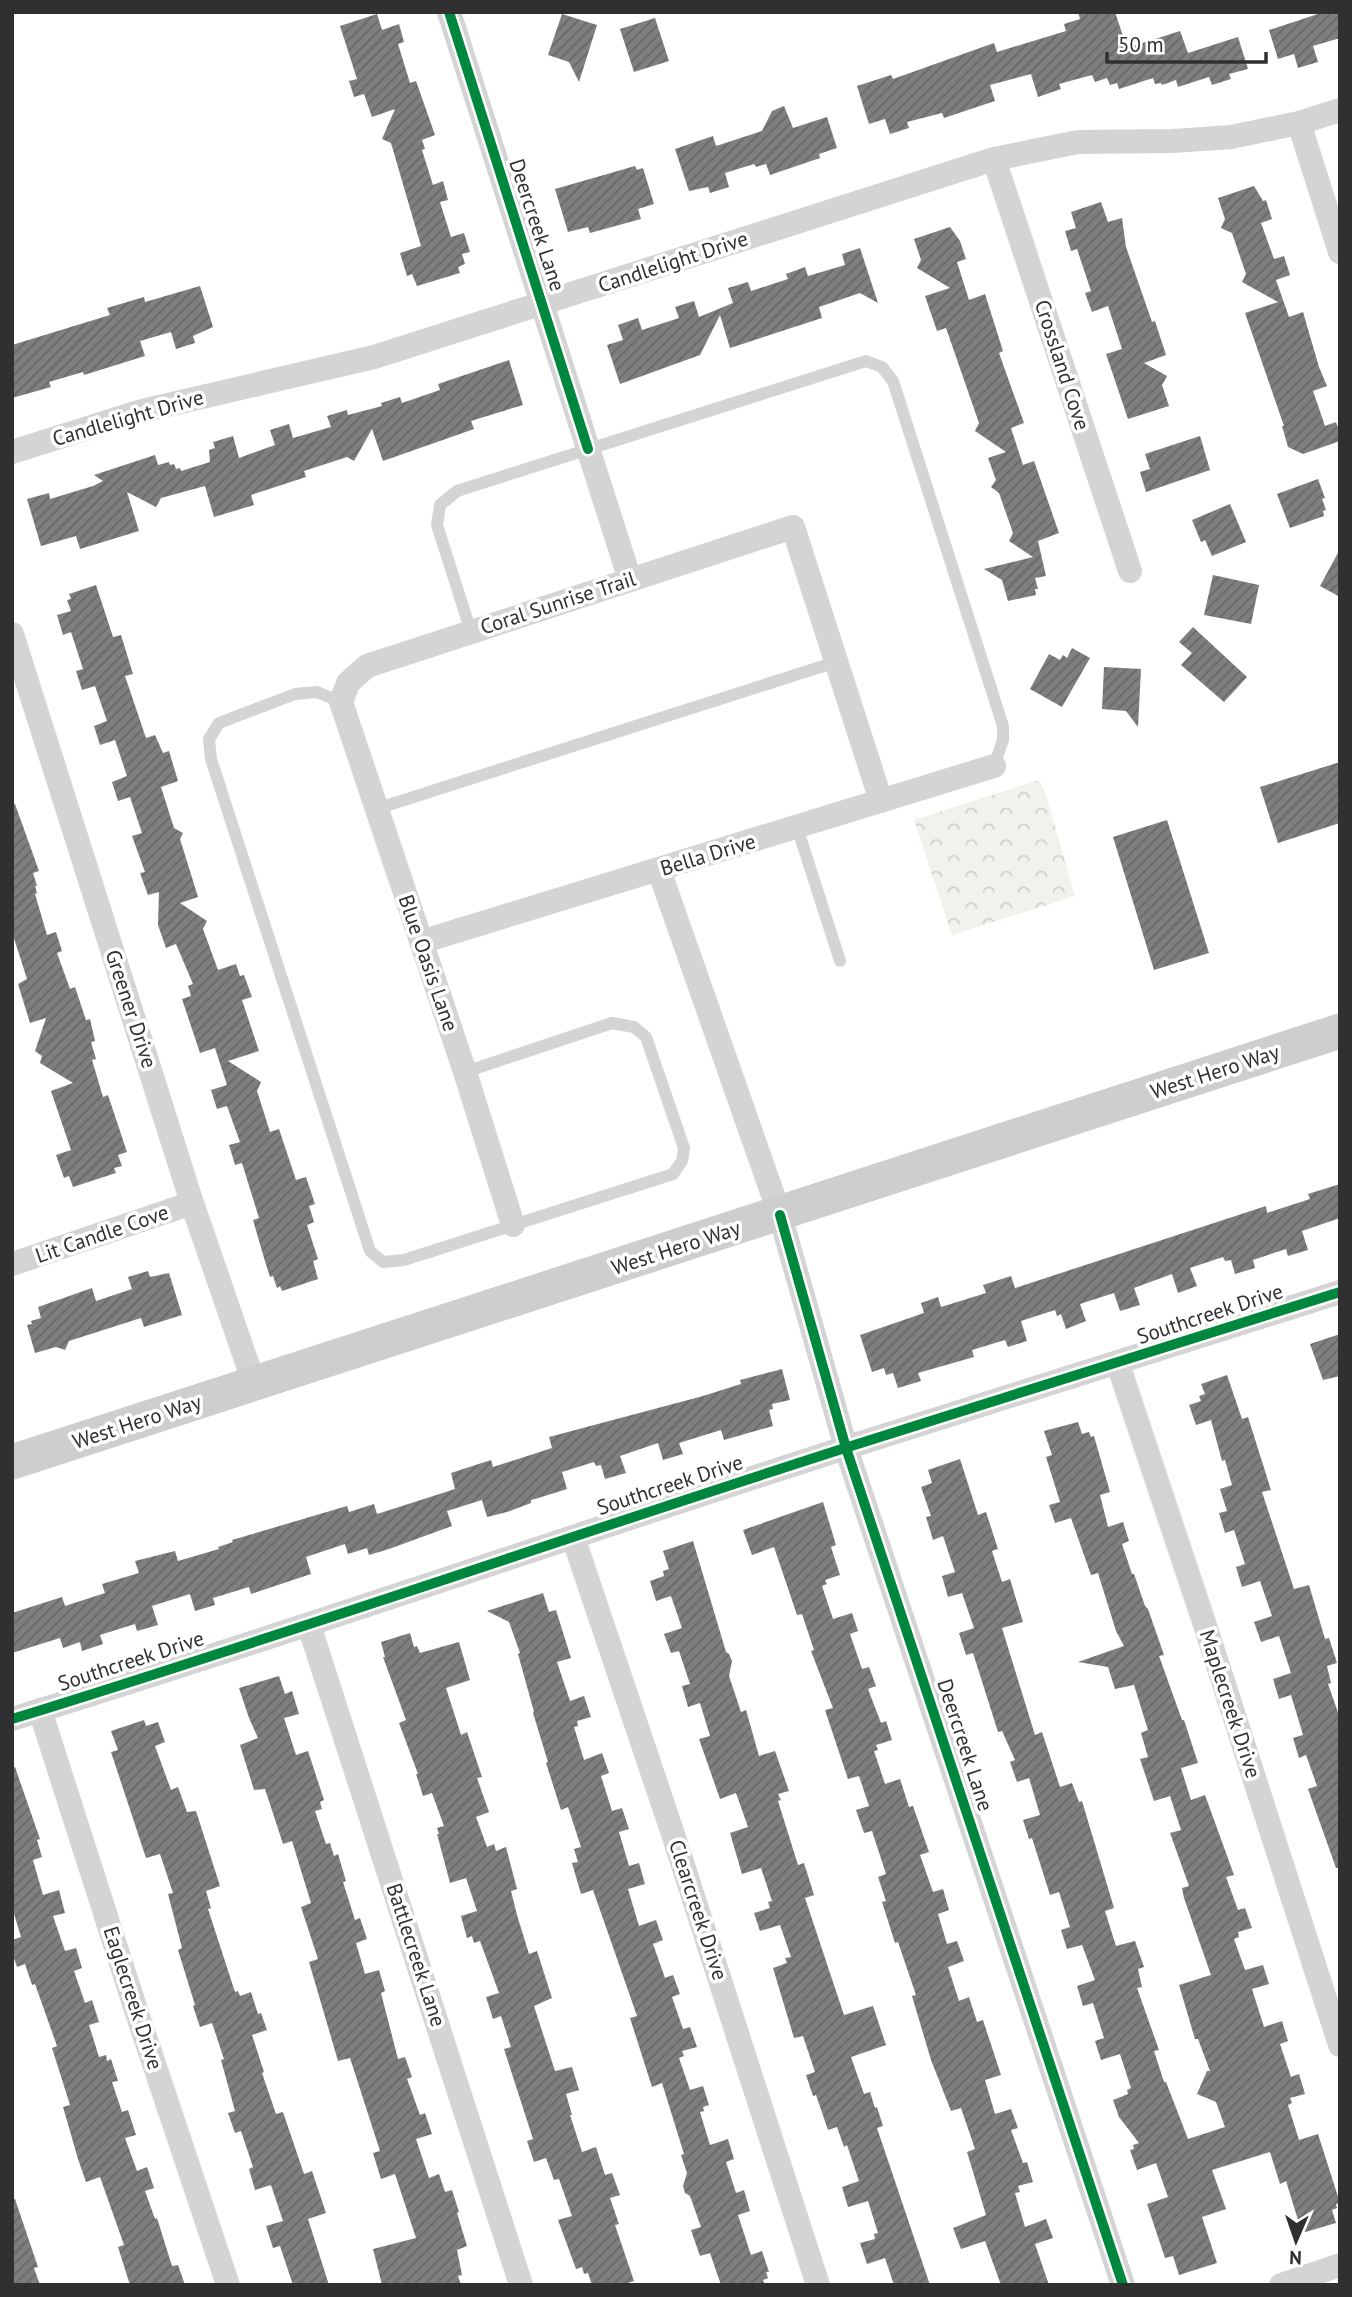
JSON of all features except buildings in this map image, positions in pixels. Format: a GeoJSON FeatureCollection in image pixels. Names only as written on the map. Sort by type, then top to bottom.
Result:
{"type":"FeatureCollection","features":[{"type":"Feature","properties":{"kind":"main road","name":"West Hero Way"},"geometry":{"type":"LineString","coordinates":[[12,1462],[1340,1031]]}},
{"type":"Feature","properties":{"kind":"street","name":"Deercreek Lane"},"geometry":{"type":"LineString","coordinates":[[449,12],[630,580]]}},
{"type":"Feature","properties":{"kind":"street","name":"Candlelight Drive"},"geometry":{"type":"LineString","coordinates":[[12,452],[142,411],[374,357],[994,159],[1078,142],[1174,141],[1231,137],[1299,123],[1340,110]]}},
{"type":"Feature","properties":{"kind":"street"},"geometry":{"type":"LineString","coordinates":[[1299,123],[1340,252]]}},
{"type":"Feature","properties":{"kind":"street","name":"Crossland Cove"},"geometry":{"type":"LineString","coordinates":[[994,159],[1129,571]]}},
{"type":"Feature","properties":{"kind":"street","name":"Coral Sunrise Trail"},"geometry":{"type":"LineString","coordinates":[[341,702],[348,683],[367,666],[793,527],[836,662]]}},
{"type":"Feature","properties":{"kind":"street","name":"Greener Drive"},"geometry":{"type":"LineString","coordinates":[[12,634],[192,1203],[254,1383]]}},
{"type":"Feature","properties":{"kind":"street"},"geometry":{"type":"LineString","coordinates":[[836,662],[881,801]]}},
{"type":"Feature","properties":{"kind":"street","name":"Blue Oasis Lane"},"geometry":{"type":"LineString","coordinates":[[341,702],[465,1072],[513,1225]]}},
{"type":"Feature","properties":{"kind":"street","name":"Bella Drive"},"geometry":{"type":"LineString","coordinates":[[421,942],[994,766]]}},
{"type":"Feature","properties":{"kind":"street","name":"Deercreek Lane"},"geometry":{"type":"LineString","coordinates":[[659,870],[780,1214],[846,1448],[1123,2285]]}},
{"type":"Feature","properties":{"kind":"street","name":"Lit Candle Cove"},"geometry":{"type":"LineString","coordinates":[[12,1264],[192,1203]]}},
{"type":"Feature","properties":{"kind":"street","name":"Southcreek Drive"},"geometry":{"type":"LineString","coordinates":[[12,1719],[309,1625],[846,1448],[1340,1292]]}},
{"type":"Feature","properties":{"kind":"street","name":"Maplecreek Drive"},"geometry":{"type":"LineString","coordinates":[[1118,1364],[1340,2045]]}},
{"type":"Feature","properties":{"kind":"street","name":"Clearcreek Drive"},"geometry":{"type":"LineString","coordinates":[[573,1538],[672,1831],[817,2285]]}},
{"type":"Feature","properties":{"kind":"street","name":"Battlecreek Lane"},"geometry":{"type":"LineString","coordinates":[[309,1625],[521,2285]]}},
{"type":"Feature","properties":{"kind":"street","name":"Eaglecreek Drive"},"geometry":{"type":"LineString","coordinates":[[40,1710],[228,2285]]}},
{"type":"Feature","properties":{"kind":"street"},"geometry":{"type":"LineString","coordinates":[[1282,2285],[1340,2265]]}},
{"type":"Feature","properties":{"kind":"lane"},"geometry":{"type":"LineString","coordinates":[[471,632],[437,525],[440,505],[457,491],[866,361],[882,367],[893,381],[1003,726],[1003,740],[994,766]]}},
{"type":"Feature","properties":{"kind":"lane"},"geometry":{"type":"LineString","coordinates":[[376,809],[836,662]]}},
{"type":"Feature","properties":{"kind":"lane"},"geometry":{"type":"LineString","coordinates":[[341,702],[317,692],[295,694],[219,723],[208,739],[211,759],[370,1251],[383,1262],[404,1260],[673,1174],[682,1161],[684,1148],[646,1037],[634,1027],[612,1023],[465,1072]]}},
{"type":"Feature","properties":{"kind":"lane"},"geometry":{"type":"LineString","coordinates":[[797,827],[840,961]]}},
{"type":"Feature","properties":{"kind":"green space"},"geometry":{"type":"Polygon","coordinates":[[[1039,780],[1046,795],[1075,896],[952,935],[914,820],[1039,780]]]}},
{"type":"Feature","properties":{"kind":"cycle path"},"geometry":{"type":"LineString","coordinates":[[449,12],[588,449]]}},
{"type":"Feature","properties":{"kind":"cycle path"},"geometry":{"type":"LineString","coordinates":[[780,1215],[846,1448],[1123,2285]]}},
{"type":"Feature","properties":{"kind":"cycle path"},"geometry":{"type":"LineString","coordinates":[[12,1719],[845,1448],[1340,1292]]}}]}
